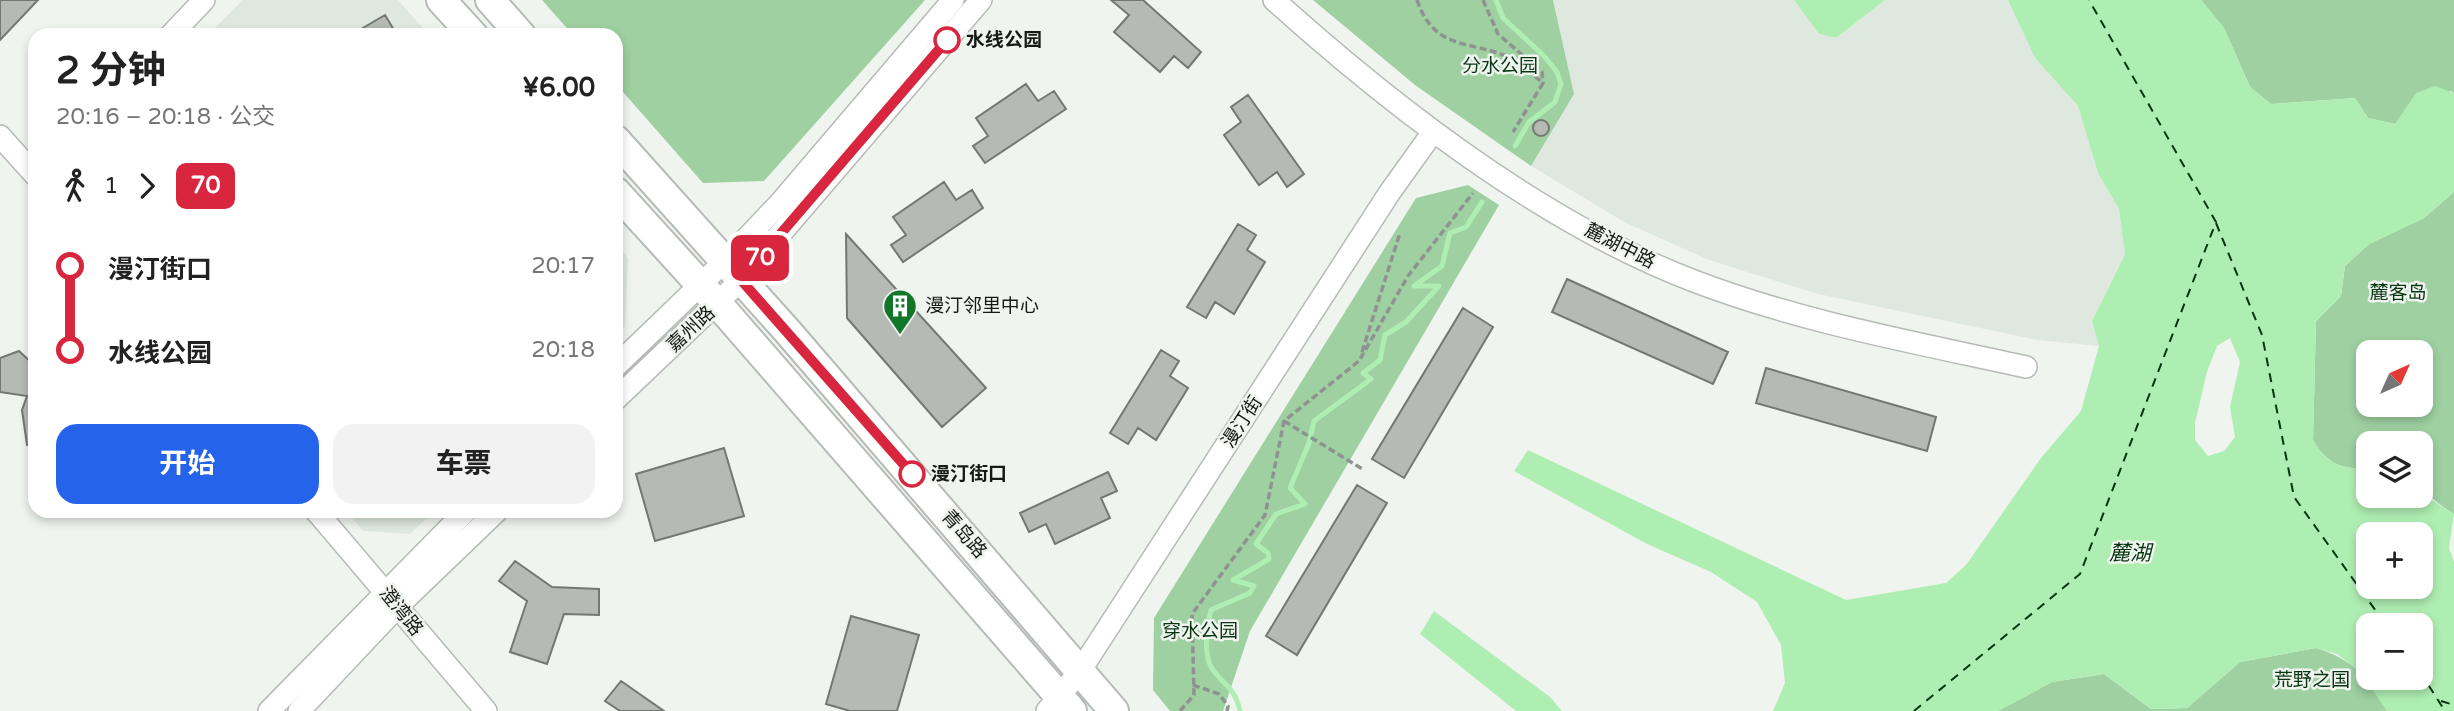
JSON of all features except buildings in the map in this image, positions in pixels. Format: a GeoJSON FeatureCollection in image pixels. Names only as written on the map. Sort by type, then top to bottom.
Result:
{"type":"FeatureCollection","features":[{"type":"Feature","properties":{"kind":"main road"},"geometry":{"type":"LineString","coordinates":[[441,0],[467,28]]}},
{"type":"Feature","properties":{"kind":"main road"},"geometry":{"type":"LineString","coordinates":[[490,0],[515,28]]}},
{"type":"Feature","properties":{"kind":"main road","name":"青岛路"},"geometry":{"type":"LineString","coordinates":[[623,147],[1114,711]]}},
{"type":"Feature","properties":{"kind":"main road","name":"青岛路"},"geometry":{"type":"LineString","coordinates":[[623,200],[710,295],[1060,706]]}},
{"type":"Feature","properties":{"kind":"street"},"geometry":{"type":"LineString","coordinates":[[178,28],[204,0]]}},
{"type":"Feature","properties":{"kind":"street","name":"嘉州路"},"geometry":{"type":"LineString","coordinates":[[733,271],[780,203],[953,0]]}},
{"type":"Feature","properties":{"kind":"street","name":"嘉州路"},"geometry":{"type":"LineString","coordinates":[[623,391],[981,0]]}},
{"type":"Feature","properties":{"kind":"street","name":"麓湖中路"},"geometry":{"type":"LineString","coordinates":[[1275,0],[1433,132],[1538,203],[1614,245],[1692,280],[1849,331],[2026,367]]}},
{"type":"Feature","properties":{"kind":"street","name":"漫汀街"},"geometry":{"type":"LineString","coordinates":[[1060,706],[1390,192],[1433,132]]}},
{"type":"Feature","properties":{"kind":"street"},"geometry":{"type":"LineString","coordinates":[[0,136],[28,167]]}},
{"type":"Feature","properties":{"kind":"street","name":"嘉州路"},"geometry":{"type":"LineString","coordinates":[[623,361],[710,295]]}},
{"type":"Feature","properties":{"kind":"street","name":"澄湾路"},"geometry":{"type":"LineString","coordinates":[[322,518],[486,711]]}},
{"type":"Feature","properties":{"kind":"street"},"geometry":{"type":"LineString","coordinates":[[299,711],[460,518]]}},
{"type":"Feature","properties":{"kind":"street"},"geometry":{"type":"LineString","coordinates":[[270,711],[391,598],[488,518]]}},
{"type":"Feature","properties":{"kind":"path"},"geometry":{"type":"LineString","coordinates":[[1417,0],[1423,16],[1442,38],[1513,59],[1543,83]]}},
{"type":"Feature","properties":{"kind":"path"},"geometry":{"type":"LineString","coordinates":[[1483,0],[1498,34],[1542,72],[1543,83],[1513,132]]}},
{"type":"Feature","properties":{"kind":"path"},"geometry":{"type":"LineString","coordinates":[[1180,711],[1194,695],[1192,614],[1265,515],[1284,421],[1359,361],[1408,276],[1473,193]]}},
{"type":"Feature","properties":{"kind":"path"},"geometry":{"type":"LineString","coordinates":[[1359,361],[1401,233]]}},
{"type":"Feature","properties":{"kind":"path"},"geometry":{"type":"LineString","coordinates":[[1284,421],[1364,470]]}},
{"type":"Feature","properties":{"kind":"path"},"geometry":{"type":"LineString","coordinates":[[1193,685],[1219,694],[1228,706],[1227,711]]}},
{"type":"Feature","properties":{"kind":"shaded area"},"geometry":{"type":"Polygon","coordinates":[[[243,0],[398,0],[423,28],[215,28],[243,0]]]}},
{"type":"Feature","properties":{"kind":"shaded area"},"geometry":{"type":"Polygon","coordinates":[[[1553,0],[1794,0],[1819,34],[1836,38],[1885,0],[2008,0],[2035,58],[2078,106],[2098,173],[2119,209],[2125,254],[2092,321],[2099,346],[2037,340],[1818,294],[1709,260],[1624,222],[1531,166],[1574,94],[1553,0]]]}},
{"type":"Feature","properties":{"kind":"shaded area"},"geometry":{"type":"Polygon","coordinates":[[[623,253],[628,258],[623,329],[623,253]]]}},
{"type":"Feature","properties":{"kind":"shaded area"},"geometry":{"type":"Polygon","coordinates":[[[352,518],[427,518],[410,534],[363,531],[352,518]]]}},
{"type":"Feature","properties":{"kind":"green space"},"geometry":{"type":"Polygon","coordinates":[[[542,0],[925,0],[764,181],[703,183],[623,92],[623,28],[567,28],[542,0]]]}},
{"type":"Feature","properties":{"kind":"green space","name":"分水公园"},"geometry":{"type":"Polygon","coordinates":[[[1313,0],[1553,0],[1574,94],[1531,166],[1415,85],[1313,0]]]}},
{"type":"Feature","properties":{"kind":"green space"},"geometry":{"type":"Polygon","coordinates":[[[2201,0],[2454,0],[2454,93],[2451,91],[2395,124],[2368,118],[2355,98],[2271,104],[2250,87],[2224,28],[2201,0]]]}},
{"type":"Feature","properties":{"kind":"green space","name":"穿水公园"},"geometry":{"type":"Polygon","coordinates":[[[1468,185],[1499,205],[1250,631],[1223,711],[1170,711],[1153,690],[1154,618],[1416,198],[1468,185]]]}},
{"type":"Feature","properties":{"kind":"green space","name":"麓客岛"},"geometry":{"type":"Polygon","coordinates":[[[2454,192],[2454,514],[2433,498],[2433,431],[2356,431],[2356,468],[2329,460],[2313,440],[2316,321],[2341,296],[2345,266],[2369,244],[2424,218],[2454,192]]]}},
{"type":"Feature","properties":{"kind":"green space","name":"荒野之国"},"geometry":{"type":"Polygon","coordinates":[[[2316,648],[2356,669],[2356,690],[2377,690],[2387,711],[1998,711],[2052,682],[2104,674],[2151,709],[2187,708],[2240,662],[2316,648]]]}},
{"type":"Feature","properties":{"kind":"water"},"geometry":{"type":"Polygon","coordinates":[[[1794,0],[1885,0],[1836,38],[1819,34],[1794,0]]]}},
{"type":"Feature","properties":{"kind":"water","name":"麓湖"},"geometry":{"type":"Polygon","coordinates":[[[2008,0],[2201,0],[2224,28],[2250,87],[2271,104],[2355,98],[2368,118],[2395,124],[2416,93],[2435,86],[2454,93],[2454,192],[2424,218],[2369,244],[2345,266],[2341,296],[2316,321],[2313,440],[2329,460],[2356,468],[2356,508],[2433,508],[2433,501],[2454,514],[2449,548],[2454,562],[2454,711],[2387,711],[2373,690],[2433,690],[2433,613],[2356,613],[2356,669],[2337,654],[2316,648],[2240,662],[2187,708],[2151,709],[2104,674],[2052,682],[1998,711],[1773,711],[1785,683],[1781,645],[1757,602],[1711,572],[1647,544],[1514,471],[1528,450],[1846,600],[1946,583],[1966,565],[2041,458],[2081,411],[2099,346],[2092,321],[2125,254],[2119,209],[2098,173],[2078,106],[2035,58],[2008,0]],[[2230,338],[2217,346],[2207,372],[2195,423],[2195,440],[2208,456],[2224,451],[2235,437],[2230,407],[2240,362],[2230,338]]]}},
{"type":"Feature","properties":{"kind":"water"},"geometry":{"type":"Polygon","coordinates":[[[1434,611],[1550,697],[1562,711],[1516,711],[1420,634],[1434,611]]]}},
{"type":"Feature","properties":{"kind":"waterway"},"geometry":{"type":"LineString","coordinates":[[1496,0],[1503,18],[1544,56],[1557,72],[1561,84],[1555,102],[1529,122],[1515,146]]}},
{"type":"Feature","properties":{"kind":"waterway"},"geometry":{"type":"LineString","coordinates":[[1240,711],[1233,692],[1213,670],[1207,657],[1207,632],[1211,610],[1250,593],[1254,586],[1233,580],[1269,559],[1268,553],[1256,544],[1276,514],[1305,504],[1290,488],[1309,443],[1314,421],[1371,379],[1363,373],[1380,360],[1385,335],[1406,322],[1439,286],[1414,286],[1442,266],[1450,233],[1466,227],[1482,202]]}},
{"type":"Feature","properties":{"kind":"ferry route"},"geometry":{"type":"LineString","coordinates":[[1914,711],[2080,574],[2216,222],[2089,0]]}},
{"type":"Feature","properties":{"kind":"ferry route"},"geometry":{"type":"LineString","coordinates":[[2216,223],[2262,335],[2294,497],[2377,613]]}},
{"type":"Feature","properties":{"kind":"ferry route"},"geometry":{"type":"LineString","coordinates":[[2432,690],[2445,711]]}},
{"type":"Feature","properties":{"kind":"ferry route"},"geometry":{"type":"LineString","coordinates":[[2441,701],[2454,705]]}},
{"type":"Feature","properties":{"kind":"bus line","name":"70"},"geometry":{"type":"LineString","coordinates":[[912,474],[741,280],[947,40]]}},
{"type":"Feature","properties":{"kind":"place","name":"水线公园"},"geometry":{"type":"Point","coordinates":[947,40]}},
{"type":"Feature","properties":{"kind":"place","name":"漫汀邻里中心"},"geometry":{"type":"Point","coordinates":[900,336]}},
{"type":"Feature","properties":{"kind":"place","name":"漫汀街口"},"geometry":{"type":"Point","coordinates":[912,474]}}]}
